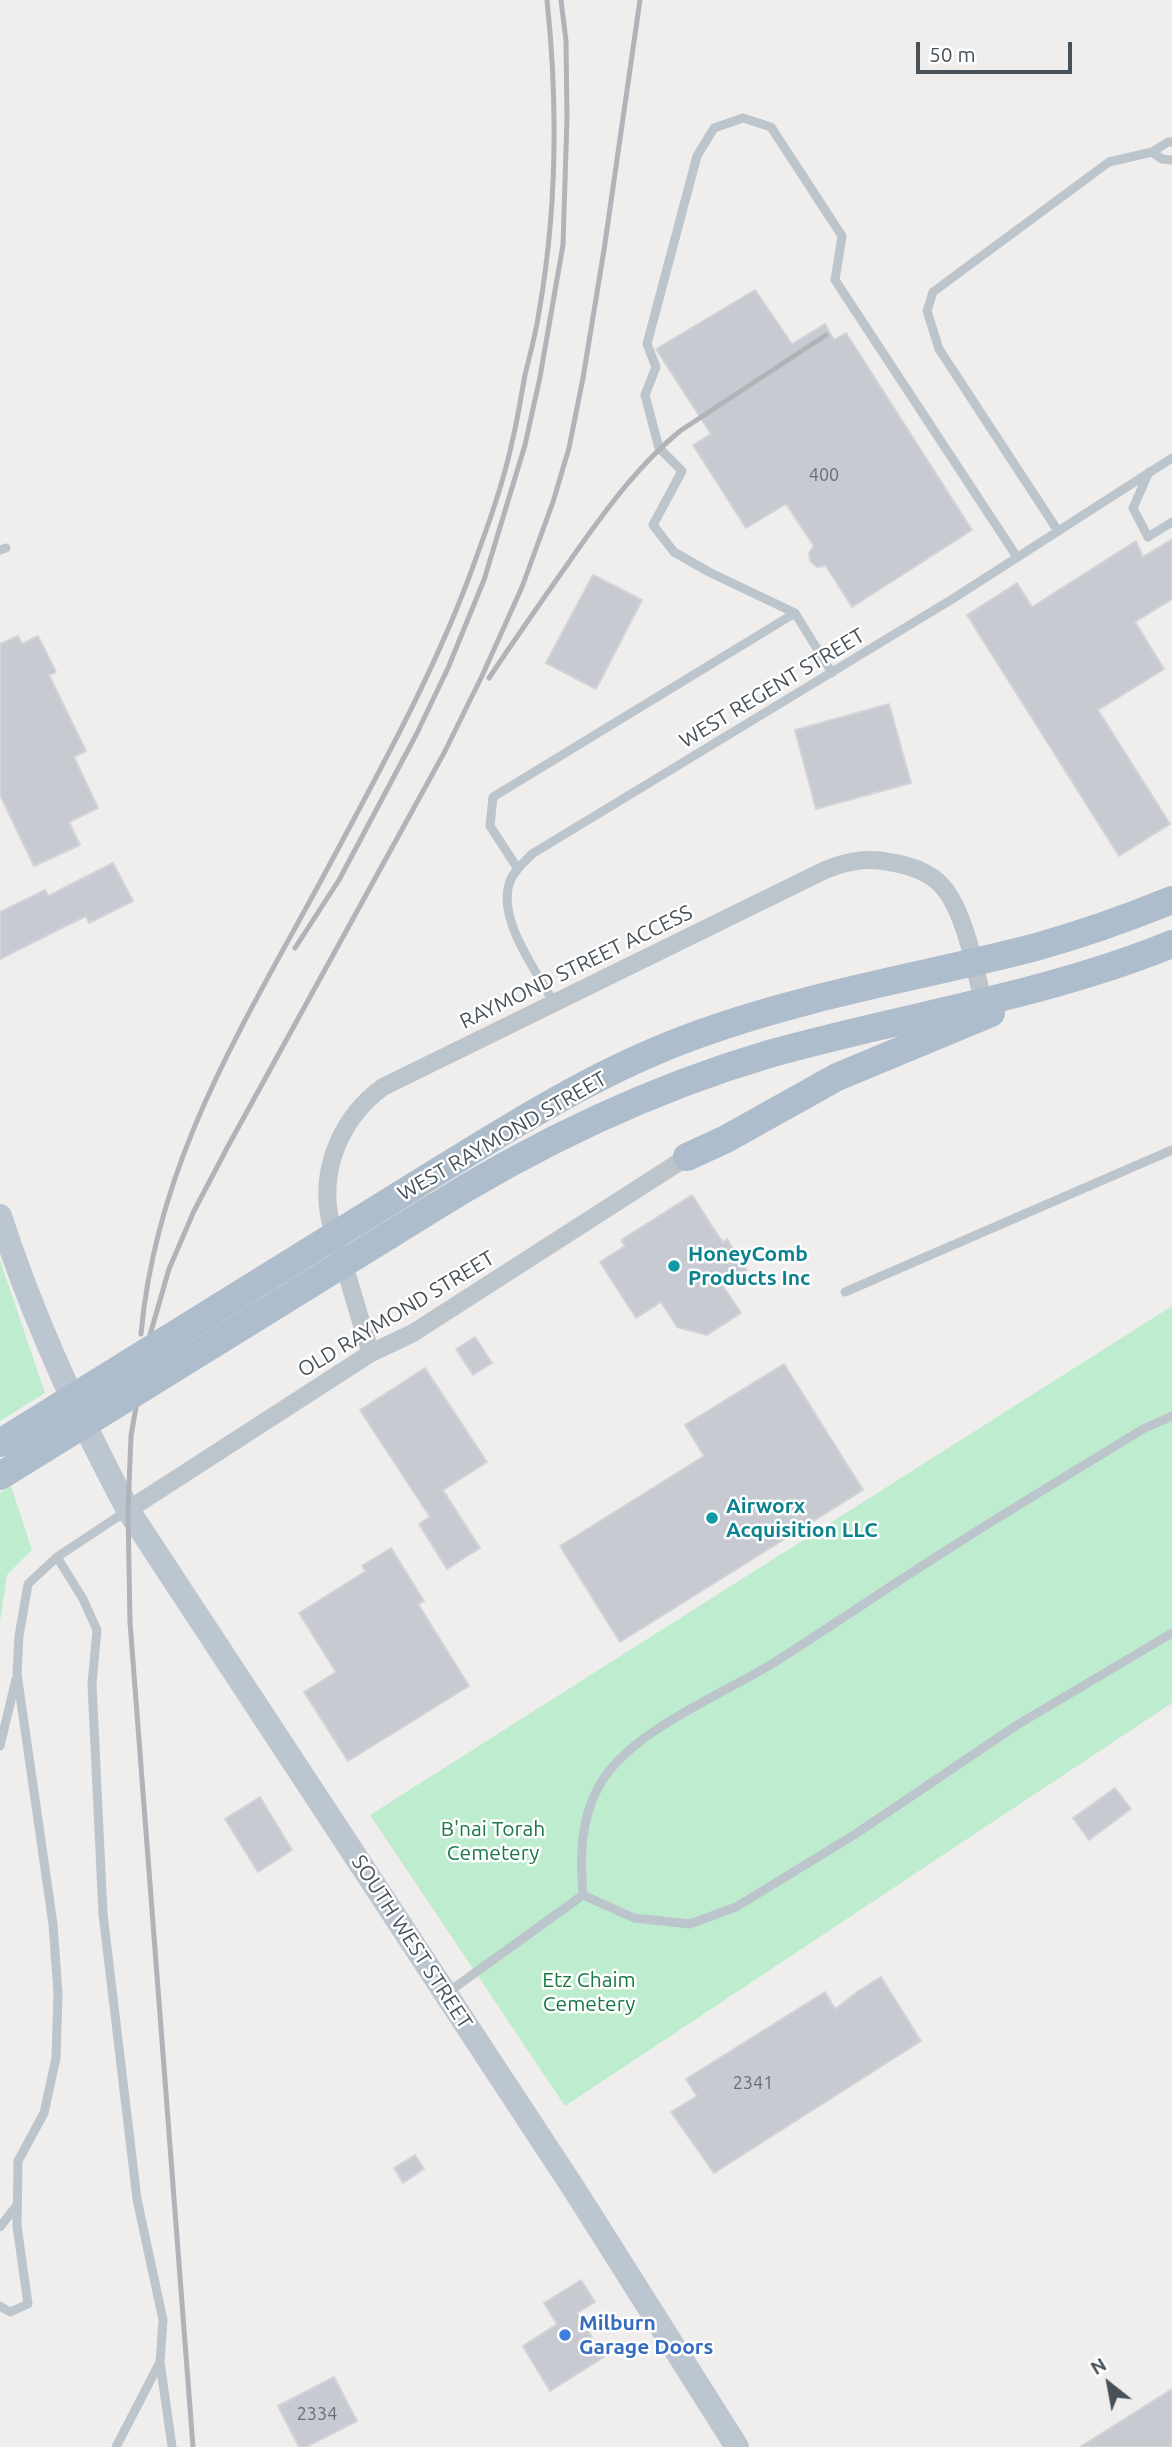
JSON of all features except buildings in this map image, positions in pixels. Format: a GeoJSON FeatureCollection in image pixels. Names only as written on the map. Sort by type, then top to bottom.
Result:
{"type":"FeatureCollection","features":[{"type":"Feature","properties":{"kind":"main road","name":"WEST RAYMOND STREET"},"geometry":{"type":"LineString","coordinates":[[0,1443],[566,1094],[642,1057],[701,1033],[797,1005],[1069,937],[1172,900]]}},
{"type":"Feature","properties":{"kind":"main road","name":"WEST RAYMOND STREET"},"geometry":{"type":"LineString","coordinates":[[0,1476],[472,1182],[559,1136],[670,1086],[771,1054],[1062,983],[1172,944]]}},
{"type":"Feature","properties":{"kind":"main road"},"geometry":{"type":"LineString","coordinates":[[687,1157],[726,1139],[800,1096],[871,1062],[1062,983]]}},
{"type":"Feature","properties":{"kind":"main road","name":"SOUTH WEST STREET"},"geometry":{"type":"LineString","coordinates":[[0,1216],[41,1328],[89,1437],[128,1510],[576,2192],[737,2447]]}},
{"type":"Feature","properties":{"kind":"street","name":"RAYMOND STREET ACCESS"},"geometry":{"type":"LineString","coordinates":[[371,1353],[332,1227],[327,1195],[333,1154],[348,1123],[383,1087],[821,872],[850,862],[878,860],[898,863],[936,880],[955,905],[974,962],[983,1002]]}},
{"type":"Feature","properties":{"kind":"street","name":"OLD RAYMOND STREET"},"geometry":{"type":"LineString","coordinates":[[128,1510],[371,1353],[413,1333],[687,1157]]}},
{"type":"Feature","properties":{"kind":"lane"},"geometry":{"type":"LineString","coordinates":[[832,673],[795,613],[709,572],[674,552],[653,525],[682,471],[659,448],[652,424],[645,395],[656,368],[647,344],[697,156],[714,128],[743,118],[771,127],[842,236],[835,280],[1017,557]]}},
{"type":"Feature","properties":{"kind":"lane"},"geometry":{"type":"LineString","coordinates":[[1058,531],[939,349],[927,311],[933,292],[1109,162],[1152,152],[1172,142]]}},
{"type":"Feature","properties":{"kind":"lane"},"geometry":{"type":"LineString","coordinates":[[1152,152],[1162,159],[1172,160]]}},
{"type":"Feature","properties":{"kind":"lane","name":"WEST REGENT STREET"},"geometry":{"type":"LineString","coordinates":[[554,1003],[514,931],[506,902],[511,878],[531,854],[832,673],[1172,458]]}},
{"type":"Feature","properties":{"kind":"lane"},"geometry":{"type":"LineString","coordinates":[[1150,471],[1133,508],[1148,537],[1172,522]]}},
{"type":"Feature","properties":{"kind":"lane"},"geometry":{"type":"LineString","coordinates":[[518,869],[489,826],[493,797],[795,613]]}},
{"type":"Feature","properties":{"kind":"lane"},"geometry":{"type":"LineString","coordinates":[[845,1292],[1172,1150]]}},
{"type":"Feature","properties":{"kind":"lane"},"geometry":{"type":"LineString","coordinates":[[583,1895],[580,1864],[583,1833],[599,1786],[629,1750],[684,1713],[773,1663],[942,1553],[1131,1436],[1172,1416]]}},
{"type":"Feature","properties":{"kind":"lane"},"geometry":{"type":"LineString","coordinates":[[0,1746],[17,1674],[19,1636],[29,1584],[57,1557],[128,1510]]}},
{"type":"Feature","properties":{"kind":"lane"},"geometry":{"type":"LineString","coordinates":[[57,1557],[83,1599],[97,1630],[92,1684],[103,1914],[137,2199],[163,2320],[160,2362],[172,2447]]}},
{"type":"Feature","properties":{"kind":"lane"},"geometry":{"type":"LineString","coordinates":[[583,1895],[634,1918],[690,1924],[736,1907],[854,1835],[1017,1725],[1172,1633]]}},
{"type":"Feature","properties":{"kind":"lane"},"geometry":{"type":"LineString","coordinates":[[0,2306],[10,2312],[28,2304],[16,2226],[18,2161],[44,2113],[56,2058],[58,1994],[53,1924],[17,1674]]}},
{"type":"Feature","properties":{"kind":"lane"},"geometry":{"type":"LineString","coordinates":[[446,1994],[583,1895]]}},
{"type":"Feature","properties":{"kind":"lane"},"geometry":{"type":"LineString","coordinates":[[0,2227],[17,2205]]}},
{"type":"Feature","properties":{"kind":"lane"},"geometry":{"type":"LineString","coordinates":[[116,2447],[160,2362]]}},
{"type":"Feature","properties":{"kind":"green space"},"geometry":{"type":"Polygon","coordinates":[[[0,1260],[45,1393],[0,1421],[0,1260]]]}},
{"type":"Feature","properties":{"kind":"green space"},"geometry":{"type":"Polygon","coordinates":[[[1172,1306],[1172,1703],[565,2106],[370,1815],[1172,1306]]]}},
{"type":"Feature","properties":{"kind":"green space"},"geometry":{"type":"Polygon","coordinates":[[[11,1486],[32,1550],[7,1575],[0,1622],[0,1493],[11,1486]]]}},
{"type":"Feature","properties":{"kind":"railway"},"geometry":{"type":"LineString","coordinates":[[141,1334],[150,1269],[166,1206],[211,1089],[421,688],[468,580],[499,492],[536,328],[549,234],[554,117],[547,0]]}},
{"type":"Feature","properties":{"kind":"railway"},"geometry":{"type":"LineString","coordinates":[[295,948],[339,880],[417,733],[448,668],[484,580],[525,445],[563,245],[567,118],[566,41],[561,0]]}},
{"type":"Feature","properties":{"kind":"railway"},"geometry":{"type":"LineString","coordinates":[[193,2447],[130,1622],[128,1510],[131,1436],[146,1349],[169,1269],[194,1211],[444,753],[522,587],[553,502],[569,448],[604,250],[640,0]]}},
{"type":"Feature","properties":{"kind":"railway"},"geometry":{"type":"LineString","coordinates":[[489,678],[592,529],[652,457],[680,431],[826,335]]}},
{"type":"Feature","properties":{"kind":"place","name":"HoneyComb Products Inc"},"geometry":{"type":"Point","coordinates":[674,1266]}},
{"type":"Feature","properties":{"kind":"place","name":"Airworx Acquisition LLC"},"geometry":{"type":"Point","coordinates":[712,1518]}},
{"type":"Feature","properties":{"kind":"place","name":"Milburn Garage Doors"},"geometry":{"type":"Point","coordinates":[565,2335]}},
{"type":"Feature","properties":{"kind":"park label","name":"B'nai Torah Cemetery"},"geometry":{"type":"Point","coordinates":[493,1841]}},
{"type":"Feature","properties":{"kind":"park label","name":"Etz Chaim Cemetery"},"geometry":{"type":"Point","coordinates":[589,1992]}}]}
